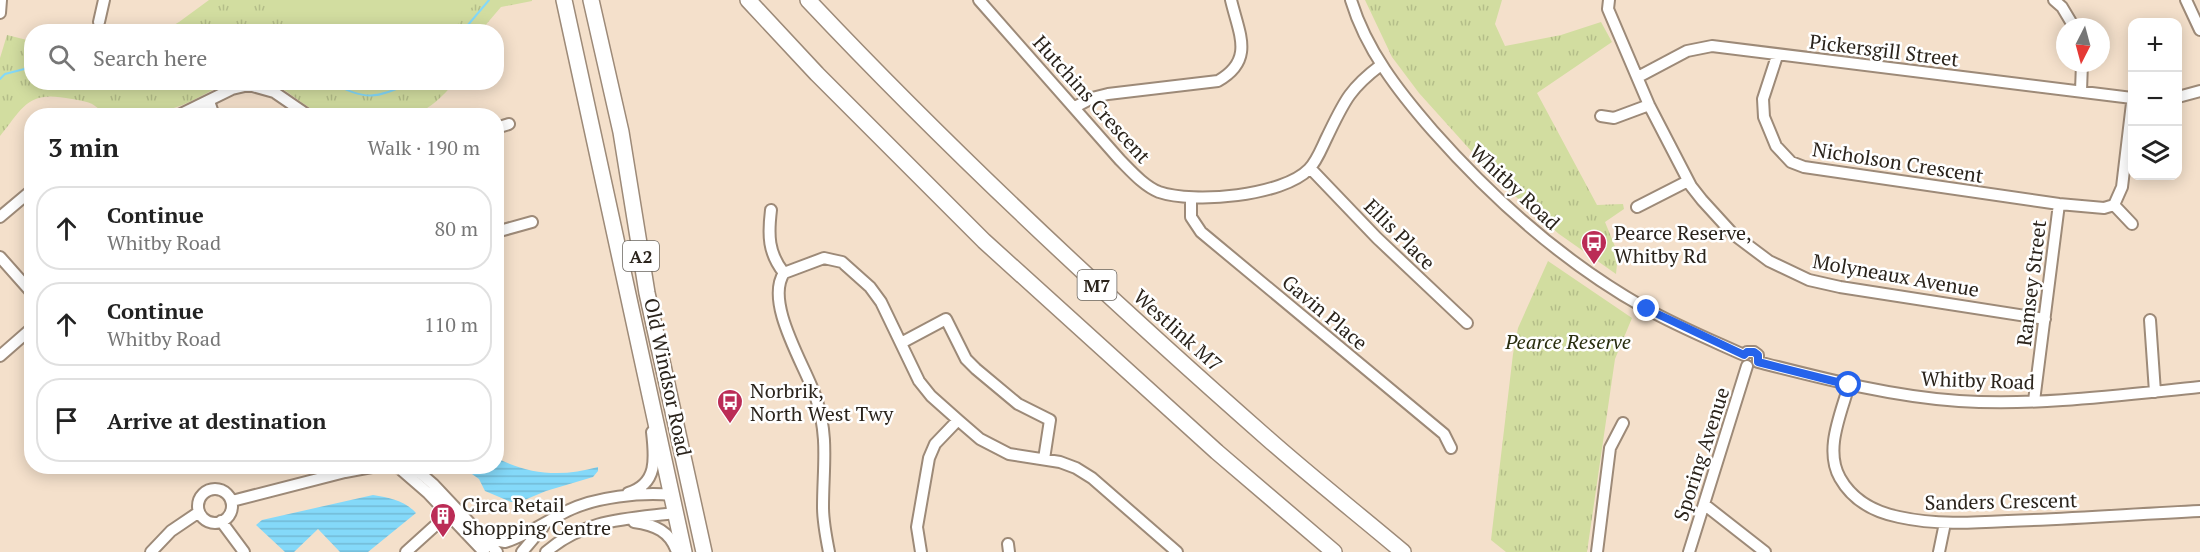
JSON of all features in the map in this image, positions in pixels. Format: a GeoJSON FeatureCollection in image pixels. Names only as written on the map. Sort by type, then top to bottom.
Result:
{"type":"FeatureCollection","features":[{"type":"Feature","properties":{"kind":"highway","name":"Old Windsor Road"},"geometry":{"type":"LineString","coordinates":[[564,0],[684,552]]}},
{"type":"Feature","properties":{"kind":"highway","name":"Old Windsor Road"},"geometry":{"type":"LineString","coordinates":[[591,0],[621,132],[647,293],[704,552]]}},
{"type":"Feature","properties":{"kind":"highway","name":"M7"},"geometry":{"type":"LineString","coordinates":[[748,0],[817,74],[984,241],[1217,452],[1334,552]]}},
{"type":"Feature","properties":{"kind":"highway","name":"Westlink M7"},"geometry":{"type":"LineString","coordinates":[[807,0],[1063,255],[1269,440],[1403,552]]}},
{"type":"Feature","properties":{"kind":"highway"},"geometry":{"type":"LineString","coordinates":[[672,495],[682,499],[695,510]]}},
{"type":"Feature","properties":{"kind":"highway"},"geometry":{"type":"LineString","coordinates":[[675,513],[695,510]]}},
{"type":"Feature","properties":{"kind":"street"},"geometry":{"type":"LineString","coordinates":[[0,13],[1,0]]}},
{"type":"Feature","properties":{"kind":"street"},"geometry":{"type":"LineString","coordinates":[[99,22],[104,0]]}},
{"type":"Feature","properties":{"kind":"street","name":"Hutchins Crescent"},"geometry":{"type":"LineString","coordinates":[[979,0],[1120,160],[1138,178],[1156,191],[1191,198],[1274,189],[1298,178],[1311,168]]}},
{"type":"Feature","properties":{"kind":"street"},"geometry":{"type":"LineString","coordinates":[[1075,107],[1092,98],[1107,94],[1218,81],[1232,73],[1239,63],[1241,46],[1231,0]]}},
{"type":"Feature","properties":{"kind":"street","name":"Whitby Road"},"geometry":{"type":"LineString","coordinates":[[1351,0],[1363,31],[1381,65],[1404,98],[1470,172],[1510,211],[1555,249],[1595,278],[1647,309],[1745,361],[1747,352],[1754,352],[1758,355],[1758,362],[1849,385],[1960,401],[2034,401],[2200,387]]}},
{"type":"Feature","properties":{"kind":"street","name":"Molyneaux Avenue"},"geometry":{"type":"LineString","coordinates":[[1609,0],[1608,9],[1649,105],[1688,181],[1733,234],[1769,261],[1809,280],[1840,287],[2044,319]]}},
{"type":"Feature","properties":{"kind":"street"},"geometry":{"type":"LineString","coordinates":[[2054,0],[2062,7],[2069,18]]}},
{"type":"Feature","properties":{"kind":"street"},"geometry":{"type":"LineString","coordinates":[[2186,0],[2200,30]]}},
{"type":"Feature","properties":{"kind":"street","name":"Pickersgill Street"},"geometry":{"type":"LineString","coordinates":[[1638,77],[1687,51],[1712,46],[1778,56],[2128,97]]}},
{"type":"Feature","properties":{"kind":"street","name":"Nicholson Crescent"},"geometry":{"type":"LineString","coordinates":[[1778,56],[1763,99],[1764,117],[1776,146],[1791,162],[1804,167],[2059,204],[2104,208],[2114,205]]}},
{"type":"Feature","properties":{"kind":"street"},"geometry":{"type":"LineString","coordinates":[[1311,168],[1347,97],[1362,79],[1381,65]]}},
{"type":"Feature","properties":{"kind":"street"},"geometry":{"type":"LineString","coordinates":[[2081,91],[2082,72]]}},
{"type":"Feature","properties":{"kind":"street"},"geometry":{"type":"LineString","coordinates":[[194,108],[232,90]]}},
{"type":"Feature","properties":{"kind":"street"},"geometry":{"type":"LineString","coordinates":[[267,90],[274,92],[297,108]]}},
{"type":"Feature","properties":{"kind":"street"},"geometry":{"type":"LineString","coordinates":[[2182,96],[2200,91]]}},
{"type":"Feature","properties":{"kind":"street"},"geometry":{"type":"LineString","coordinates":[[209,101],[211,108]]}},
{"type":"Feature","properties":{"kind":"street"},"geometry":{"type":"LineString","coordinates":[[1601,116],[1614,118],[1649,105]]}},
{"type":"Feature","properties":{"kind":"street"},"geometry":{"type":"LineString","coordinates":[[504,126],[509,124]]}},
{"type":"Feature","properties":{"kind":"street"},"geometry":{"type":"LineString","coordinates":[[2130,126],[2122,187],[2114,205],[2132,224]]}},
{"type":"Feature","properties":{"kind":"street","name":"Ellis Place"},"geometry":{"type":"LineString","coordinates":[[1311,168],[1377,238],[1467,323]]}},
{"type":"Feature","properties":{"kind":"street"},"geometry":{"type":"LineString","coordinates":[[1637,207],[1688,181]]}},
{"type":"Feature","properties":{"kind":"street"},"geometry":{"type":"LineString","coordinates":[[0,217],[24,197]]}},
{"type":"Feature","properties":{"kind":"street","name":"Gavin Place"},"geometry":{"type":"LineString","coordinates":[[1191,198],[1191,217],[1201,232],[1444,434],[1451,448]]}},
{"type":"Feature","properties":{"kind":"street","name":"Ramsey Street"},"geometry":{"type":"LineString","coordinates":[[2034,401],[2059,204]]}},
{"type":"Feature","properties":{"kind":"street"},"geometry":{"type":"LineString","coordinates":[[771,210],[768,231],[774,261],[784,273]]}},
{"type":"Feature","properties":{"kind":"street"},"geometry":{"type":"LineString","coordinates":[[504,230],[532,222]]}},
{"type":"Feature","properties":{"kind":"street"},"geometry":{"type":"LineString","coordinates":[[0,257],[24,284]]}},
{"type":"Feature","properties":{"kind":"street"},"geometry":{"type":"LineString","coordinates":[[829,552],[823,508],[826,466],[821,415],[816,396],[790,342],[778,287],[784,273],[824,258],[842,262],[870,287],[881,302],[919,381],[931,396],[980,439],[1009,454],[1044,459],[1076,468],[1092,478],[1177,552]]}},
{"type":"Feature","properties":{"kind":"street"},"geometry":{"type":"LineString","coordinates":[[901,343],[946,319],[966,359],[976,369],[1018,404],[1050,420],[1044,459]]}},
{"type":"Feature","properties":{"kind":"street"},"geometry":{"type":"LineString","coordinates":[[2150,320],[2155,392]]}},
{"type":"Feature","properties":{"kind":"street"},"geometry":{"type":"LineString","coordinates":[[0,356],[24,335]]}},
{"type":"Feature","properties":{"kind":"street","name":"Sporing Avenue"},"geometry":{"type":"LineString","coordinates":[[1689,552],[1705,505],[1745,361]]}},
{"type":"Feature","properties":{"kind":"street"},"geometry":{"type":"LineString","coordinates":[[474,528],[494,540],[505,542],[580,506],[644,485],[651,474],[653,443],[648,384]]}},
{"type":"Feature","properties":{"kind":"street","name":"Sanders Crescent"},"geometry":{"type":"LineString","coordinates":[[1849,385],[1834,436],[1835,464],[1839,477],[1854,498],[1877,510],[1897,517],[1945,524],[2200,511]]}},
{"type":"Feature","properties":{"kind":"street"},"geometry":{"type":"LineString","coordinates":[[921,552],[917,527],[929,458],[935,444],[958,420]]}},
{"type":"Feature","properties":{"kind":"street"},"geometry":{"type":"LineString","coordinates":[[1597,552],[1610,448],[1623,423]]}},
{"type":"Feature","properties":{"kind":"street"},"geometry":{"type":"LineString","coordinates":[[231,501],[337,474]]}},
{"type":"Feature","properties":{"kind":"street"},"geometry":{"type":"LineString","coordinates":[[402,474],[428,493],[484,552]]}},
{"type":"Feature","properties":{"kind":"street"},"geometry":{"type":"LineString","coordinates":[[421,474],[497,552]]}},
{"type":"Feature","properties":{"kind":"street"},"geometry":{"type":"LineString","coordinates":[[222,490],[230,497],[229,516],[221,521],[210,522],[199,512],[200,498],[207,491],[222,490]]}},
{"type":"Feature","properties":{"kind":"street"},"geometry":{"type":"LineString","coordinates":[[607,499],[672,495]]}},
{"type":"Feature","properties":{"kind":"street"},"geometry":{"type":"LineString","coordinates":[[1705,505],[1765,552]]}},
{"type":"Feature","properties":{"kind":"street"},"geometry":{"type":"LineString","coordinates":[[152,552],[171,531],[199,512]]}},
{"type":"Feature","properties":{"kind":"street"},"geometry":{"type":"LineString","coordinates":[[546,552],[573,532],[610,521],[675,513]]}},
{"type":"Feature","properties":{"kind":"street"},"geometry":{"type":"LineString","coordinates":[[406,552],[448,514]]}},
{"type":"Feature","properties":{"kind":"street"},"geometry":{"type":"LineString","coordinates":[[522,552],[539,531],[557,516]]}},
{"type":"Feature","properties":{"kind":"street"},"geometry":{"type":"LineString","coordinates":[[221,521],[241,548],[249,552]]}},
{"type":"Feature","properties":{"kind":"street"},"geometry":{"type":"LineString","coordinates":[[610,521],[643,523],[662,529],[677,552]]}},
{"type":"Feature","properties":{"kind":"street"},"geometry":{"type":"LineString","coordinates":[[1939,552],[1945,524]]}},
{"type":"Feature","properties":{"kind":"green space"},"geometry":{"type":"Polygon","coordinates":[[[209,0],[532,0],[501,7],[486,24],[176,24],[209,0]]]}},
{"type":"Feature","properties":{"kind":"green space"},"geometry":{"type":"Polygon","coordinates":[[[276,0],[478,0],[458,24],[304,24],[276,0]]]}},
{"type":"Feature","properties":{"kind":"green space"},"geometry":{"type":"Polygon","coordinates":[[[1365,0],[1502,0],[1495,24],[1505,46],[1561,35],[1601,22],[1612,42],[1537,93],[1597,205],[1623,204],[1624,209],[1605,222],[1618,254],[1616,274],[1559,234],[1500,183],[1419,93],[1392,57],[1365,0]]]}},
{"type":"Feature","properties":{"kind":"green space"},"geometry":{"type":"Polygon","coordinates":[[[7,35],[24,39],[24,90],[213,90],[172,108],[98,108],[83,101],[57,97],[36,99],[22,108],[0,136],[0,58],[7,35]]]}},
{"type":"Feature","properties":{"kind":"green space"},"geometry":{"type":"Polygon","coordinates":[[[284,90],[448,90],[427,108],[311,108],[284,90]]]}},
{"type":"Feature","properties":{"kind":"green space","name":"Pearce Reserve"},"geometry":{"type":"Polygon","coordinates":[[[1548,261],[1632,318],[1615,359],[1587,552],[1506,552],[1491,540],[1513,354],[1518,328],[1548,261]]]}},
{"type":"Feature","properties":{"kind":"water"},"geometry":{"type":"Polygon","coordinates":[[[504,462],[546,473],[572,472],[598,467],[593,477],[522,501],[511,502],[485,491],[479,479],[472,474],[504,474],[504,462]]]}},
{"type":"Feature","properties":{"kind":"water"},"geometry":{"type":"Polygon","coordinates":[[[373,495],[402,502],[416,513],[368,552],[340,552],[318,529],[294,552],[285,552],[256,525],[262,520],[373,495]]]}},
{"type":"Feature","properties":{"kind":"waterway"},"geometry":{"type":"LineString","coordinates":[[469,24],[489,0]]}},
{"type":"Feature","properties":{"kind":"waterway"},"geometry":{"type":"LineString","coordinates":[[0,79],[5,74],[24,69]]}},
{"type":"Feature","properties":{"kind":"waterway"},"geometry":{"type":"LineString","coordinates":[[348,90],[371,96],[393,90]]}},
{"type":"Feature","properties":{"kind":"place","name":"Pearce Reserve, Whitby Rd"},"geometry":{"type":"Point","coordinates":[1594,266]}},
{"type":"Feature","properties":{"kind":"place","name":"Norbrik, North West Twy"},"geometry":{"type":"Point","coordinates":[730,425]}},
{"type":"Feature","properties":{"kind":"place","name":"Circa Retail Shopping Centre"},"geometry":{"type":"Point","coordinates":[443,539]}},
{"type":"Feature","properties":{"kind":"route"},"geometry":{"type":"LineString","coordinates":[[1647,309],[1744,355],[1752,351],[1758,355],[1758,362],[1849,385]]}}]}
